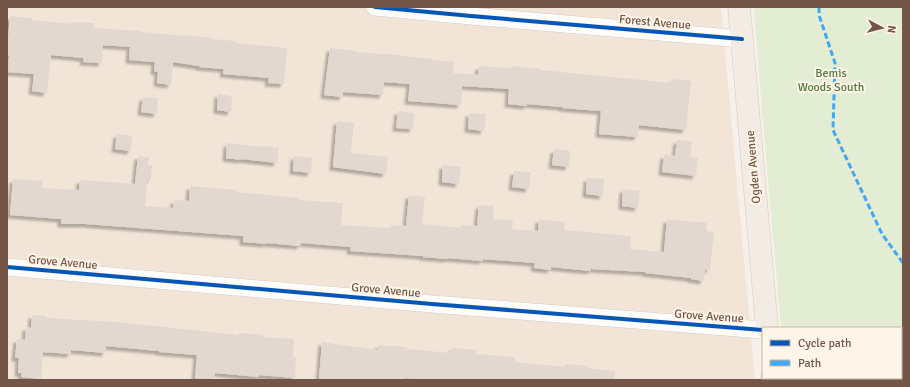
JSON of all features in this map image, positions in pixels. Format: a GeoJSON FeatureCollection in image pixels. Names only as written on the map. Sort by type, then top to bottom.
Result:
{"type":"FeatureCollection","features":[{"type":"Feature","properties":{"kind":"main road","name":"Ogden Avenue"},"geometry":{"type":"LineString","coordinates":[[739,7],[767,327]]}},
{"type":"Feature","properties":{"kind":"street","name":"Forest Avenue"},"geometry":{"type":"LineString","coordinates":[[375,7],[742,39]]}},
{"type":"Feature","properties":{"kind":"street","name":"Grove Avenue"},"geometry":{"type":"LineString","coordinates":[[7,267],[432,304],[762,330]]}},
{"type":"Feature","properties":{"kind":"shaded area"},"geometry":{"type":"Polygon","coordinates":[[[7,7],[721,7],[755,380],[7,380],[7,7]]]}},
{"type":"Feature","properties":{"kind":"green space","name":"Bemis Woods South"},"geometry":{"type":"Polygon","coordinates":[[[754,7],[903,7],[903,380],[786,380],[902,379],[902,327],[781,327],[754,7]]]}},
{"type":"Feature","properties":{"kind":"building"},"geometry":{"type":"Polygon","coordinates":[[[10,16],[73,24],[73,22],[94,23],[94,28],[185,35],[236,41],[235,43],[287,48],[284,84],[268,83],[269,78],[223,74],[224,69],[199,67],[173,62],[171,85],[157,83],[158,72],[154,71],[155,62],[129,60],[130,47],[103,45],[102,63],[83,62],[84,58],[51,55],[47,93],[32,91],[34,74],[8,72],[9,56],[7,56],[7,52],[10,16]]]}},
{"type":"Feature","properties":{"kind":"building"},"geometry":{"type":"Polygon","coordinates":[[[330,48],[454,62],[453,73],[478,75],[479,66],[511,68],[511,66],[672,83],[673,79],[691,81],[686,130],[639,125],[638,137],[599,134],[601,111],[527,104],[527,106],[508,104],[509,89],[462,86],[461,105],[408,101],[410,84],[384,82],[383,95],[343,92],[343,97],[324,95],[330,48]]]}},
{"type":"Feature","properties":{"kind":"building"},"geometry":{"type":"Polygon","coordinates":[[[218,94],[232,96],[231,112],[217,110],[218,94]]]}},
{"type":"Feature","properties":{"kind":"building"},"geometry":{"type":"Polygon","coordinates":[[[143,97],[158,98],[157,114],[141,112],[143,97]]]}},
{"type":"Feature","properties":{"kind":"building"},"geometry":{"type":"Polygon","coordinates":[[[398,111],[414,113],[413,129],[396,128],[398,111]]]}},
{"type":"Feature","properties":{"kind":"building"},"geometry":{"type":"Polygon","coordinates":[[[469,113],[486,114],[484,131],[468,129],[469,113]]]}},
{"type":"Feature","properties":{"kind":"building"},"geometry":{"type":"Polygon","coordinates":[[[337,121],[354,123],[352,153],[388,157],[386,174],[333,167],[337,121]]]}},
{"type":"Feature","properties":{"kind":"building"},"geometry":{"type":"Polygon","coordinates":[[[117,134],[132,136],[131,151],[115,149],[117,134]]]}},
{"type":"Feature","properties":{"kind":"building"},"geometry":{"type":"Polygon","coordinates":[[[677,140],[692,141],[690,157],[698,158],[696,176],[662,172],[664,155],[675,156],[677,140]]]}},
{"type":"Feature","properties":{"kind":"building"},"geometry":{"type":"Polygon","coordinates":[[[227,143],[279,148],[277,163],[226,158],[227,143]]]}},
{"type":"Feature","properties":{"kind":"building"},"geometry":{"type":"Polygon","coordinates":[[[554,149],[570,151],[569,167],[552,165],[554,149]]]}},
{"type":"Feature","properties":{"kind":"building"},"geometry":{"type":"Polygon","coordinates":[[[138,156],[149,157],[148,165],[152,165],[151,180],[147,180],[145,206],[173,208],[174,200],[189,201],[190,186],[236,190],[236,192],[299,198],[299,200],[343,203],[341,225],[391,228],[391,225],[406,226],[409,195],[425,197],[422,224],[461,228],[462,225],[477,226],[479,205],[494,206],[493,219],[513,220],[512,229],[538,231],[539,219],[565,222],[564,230],[631,236],[630,249],[664,252],[667,219],[707,223],[706,231],[714,232],[710,270],[705,269],[704,281],[645,272],[591,269],[591,271],[551,267],[551,270],[534,268],[535,263],[483,259],[483,261],[448,259],[350,251],[351,247],[301,243],[300,246],[243,242],[243,236],[86,224],[61,224],[61,219],[10,215],[13,179],[43,181],[42,188],[79,190],[80,180],[135,184],[138,156]]]}},
{"type":"Feature","properties":{"kind":"building"},"geometry":{"type":"Polygon","coordinates":[[[294,156],[312,158],[311,173],[293,171],[294,156]]]}},
{"type":"Feature","properties":{"kind":"building"},"geometry":{"type":"Polygon","coordinates":[[[443,165],[461,167],[459,184],[442,182],[443,165]]]}},
{"type":"Feature","properties":{"kind":"building"},"geometry":{"type":"Polygon","coordinates":[[[514,171],[531,172],[529,189],[512,187],[514,171]]]}},
{"type":"Feature","properties":{"kind":"building"},"geometry":{"type":"Polygon","coordinates":[[[587,178],[604,179],[603,196],[586,194],[587,178]]]}},
{"type":"Feature","properties":{"kind":"building"},"geometry":{"type":"Polygon","coordinates":[[[623,189],[640,191],[638,208],[622,206],[623,189]]]}},
{"type":"Feature","properties":{"kind":"building"},"geometry":{"type":"Polygon","coordinates":[[[32,315],[46,316],[46,318],[117,322],[239,335],[239,333],[263,335],[263,337],[294,339],[293,357],[296,357],[295,378],[259,375],[259,377],[215,373],[214,380],[195,378],[197,355],[106,346],[106,353],[71,350],[71,354],[43,352],[41,379],[21,377],[22,373],[18,373],[19,358],[15,358],[17,339],[25,340],[26,327],[31,328],[32,315]]]}},
{"type":"Feature","properties":{"kind":"building"},"geometry":{"type":"Polygon","coordinates":[[[322,342],[378,350],[378,345],[451,353],[452,348],[477,350],[476,354],[515,357],[515,362],[566,367],[566,364],[615,371],[615,380],[430,380],[405,378],[405,380],[319,380],[322,342]]]}},
{"type":"Feature","properties":{"kind":"marked path"},"geometry":{"type":"LineString","coordinates":[[819,7],[819,15],[835,63],[833,130],[882,234],[903,263]]}},
{"type":"Feature","properties":{"kind":"cycle path"},"geometry":{"type":"LineString","coordinates":[[375,7],[742,39]]}},
{"type":"Feature","properties":{"kind":"cycle path"},"geometry":{"type":"LineString","coordinates":[[7,267],[432,304],[762,330]]}}]}
